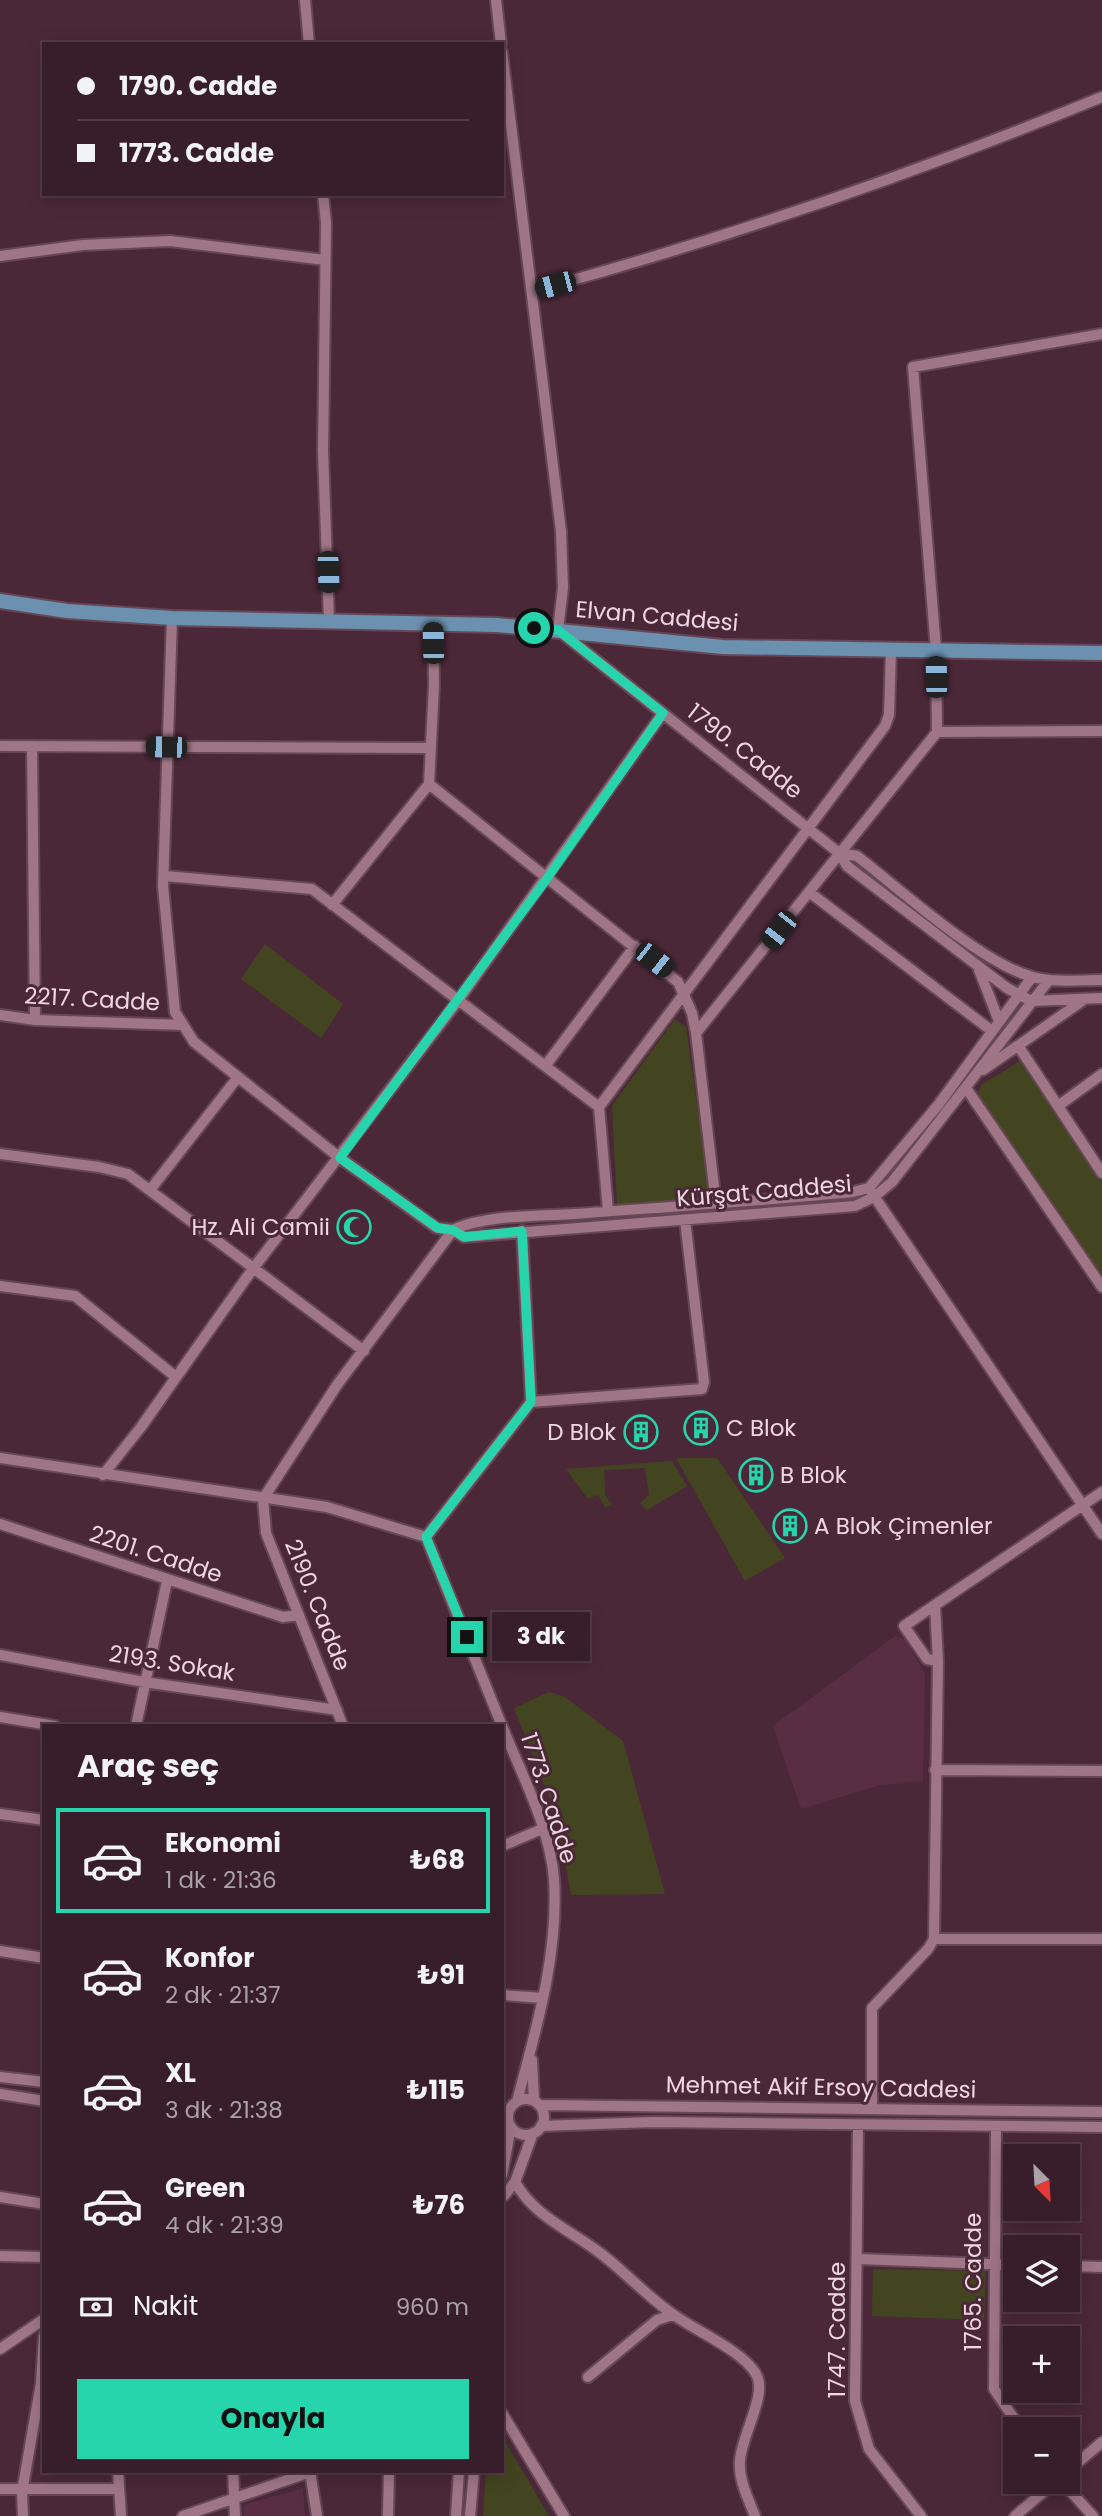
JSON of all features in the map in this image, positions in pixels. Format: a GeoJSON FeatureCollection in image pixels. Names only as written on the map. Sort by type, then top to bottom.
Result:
{"type":"FeatureCollection","features":[{"type":"Feature","properties":{"kind":"main road","name":"Elvan Caddesi"},"geometry":{"type":"LineString","coordinates":[[0,601],[67,611],[172,618],[433,622],[558,630],[704,646],[1102,653]]}},
{"type":"Feature","properties":{"kind":"street"},"geometry":{"type":"LineString","coordinates":[[305,0],[309,42]]}},
{"type":"Feature","properties":{"kind":"street"},"geometry":{"type":"LineString","coordinates":[[496,0],[501,42]]}},
{"type":"Feature","properties":{"kind":"street"},"geometry":{"type":"LineString","coordinates":[[504,67],[561,531],[563,588],[558,630]]}},
{"type":"Feature","properties":{"kind":"street"},"geometry":{"type":"LineString","coordinates":[[533,291],[681,251],[889,179],[1102,97]]}},
{"type":"Feature","properties":{"kind":"street"},"geometry":{"type":"LineString","coordinates":[[323,196],[323,451],[329,620]]}},
{"type":"Feature","properties":{"kind":"street"},"geometry":{"type":"LineString","coordinates":[[0,256],[83,245],[170,241],[325,260]]}},
{"type":"Feature","properties":{"kind":"street"},"geometry":{"type":"LineString","coordinates":[[696,1033],[937,732],[936,650],[913,367],[1102,334]]}},
{"type":"Feature","properties":{"kind":"street"},"geometry":{"type":"LineString","coordinates":[[172,618],[166,747],[165,876],[167,950],[175,1012],[194,1042],[340,1158],[424,1221],[438,1228],[453,1230],[337,1385],[263,1499]]}},
{"type":"Feature","properties":{"kind":"street"},"geometry":{"type":"LineString","coordinates":[[332,905],[429,784],[434,685],[433,622]]}},
{"type":"Feature","properties":{"kind":"street","name":"1790. Cadde"},"geometry":{"type":"LineString","coordinates":[[558,630],[839,853],[847,866],[1019,996],[1031,1001],[1086,998]]}},
{"type":"Feature","properties":{"kind":"street"},"geometry":{"type":"LineString","coordinates":[[608,1211],[599,1107],[888,720],[891,649]]}},
{"type":"Feature","properties":{"kind":"street"},"geometry":{"type":"LineString","coordinates":[[103,1475],[252,1270],[457,1002],[663,713]]}},
{"type":"Feature","properties":{"kind":"street"},"geometry":{"type":"LineString","coordinates":[[937,732],[1102,731]]}},
{"type":"Feature","properties":{"kind":"street"},"geometry":{"type":"LineString","coordinates":[[0,746],[431,748]]}},
{"type":"Feature","properties":{"kind":"street"},"geometry":{"type":"LineString","coordinates":[[32,746],[35,1020]]}},
{"type":"Feature","properties":{"kind":"street"},"geometry":{"type":"LineString","coordinates":[[429,784],[546,880],[672,975],[685,995],[696,1033],[716,1204]]}},
{"type":"Feature","properties":{"kind":"street","name":"1790. Cadde"},"geometry":{"type":"LineString","coordinates":[[839,853],[857,856],[985,954],[1032,977],[1049,980]]}},
{"type":"Feature","properties":{"kind":"street"},"geometry":{"type":"LineString","coordinates":[[165,876],[312,889],[457,1002],[546,1065],[599,1107]]}},
{"type":"Feature","properties":{"kind":"street"},"geometry":{"type":"LineString","coordinates":[[809,892],[992,1031]]}},
{"type":"Feature","properties":{"kind":"street"},"geometry":{"type":"LineString","coordinates":[[546,1065],[635,946]]}},
{"type":"Feature","properties":{"kind":"street"},"geometry":{"type":"LineString","coordinates":[[978,967],[999,1021]]}},
{"type":"Feature","properties":{"kind":"street","name":"Kürşat Caddesi"},"geometry":{"type":"LineString","coordinates":[[453,1230],[464,1237],[855,1206],[871,1192],[1032,977]]}},
{"type":"Feature","properties":{"kind":"street"},"geometry":{"type":"LineString","coordinates":[[1049,980],[1102,980]]}},
{"type":"Feature","properties":{"kind":"street","name":"Kürşat Caddesi"},"geometry":{"type":"LineString","coordinates":[[453,1230],[465,1224],[608,1211],[871,1192],[892,1182],[1049,980]]}},
{"type":"Feature","properties":{"kind":"street"},"geometry":{"type":"LineString","coordinates":[[978,1073],[1086,998],[1102,998]]}},
{"type":"Feature","properties":{"kind":"street","name":"2217. Cadde"},"geometry":{"type":"LineString","coordinates":[[0,1015],[35,1020],[183,1025]]}},
{"type":"Feature","properties":{"kind":"street"},"geometry":{"type":"LineString","coordinates":[[1019,1047],[1102,1173]]}},
{"type":"Feature","properties":{"kind":"street"},"geometry":{"type":"LineString","coordinates":[[1058,1106],[1102,1074]]}},
{"type":"Feature","properties":{"kind":"street"},"geometry":{"type":"LineString","coordinates":[[150,1190],[238,1077]]}},
{"type":"Feature","properties":{"kind":"street"},"geometry":{"type":"LineString","coordinates":[[966,1088],[1102,1287]]}},
{"type":"Feature","properties":{"kind":"street"},"geometry":{"type":"LineString","coordinates":[[0,1154],[128,1174],[252,1270],[364,1350]]}},
{"type":"Feature","properties":{"kind":"street"},"geometry":{"type":"LineString","coordinates":[[871,1192],[1102,1534]]}},
{"type":"Feature","properties":{"kind":"street"},"geometry":{"type":"LineString","coordinates":[[531,1402],[702,1389],[704,1382],[685,1220]]}},
{"type":"Feature","properties":{"kind":"street"},"geometry":{"type":"LineString","coordinates":[[0,1459],[327,1507],[426,1537],[531,1402],[522,1231]]}},
{"type":"Feature","properties":{"kind":"street"},"geometry":{"type":"LineString","coordinates":[[0,1286],[75,1296],[176,1377]]}},
{"type":"Feature","properties":{"kind":"street"},"geometry":{"type":"LineString","coordinates":[[938,1661],[925,1657],[904,1626],[1102,1492]]}},
{"type":"Feature","properties":{"kind":"street","name":"2190. Cadde"},"geometry":{"type":"LineString","coordinates":[[263,1499],[266,1533],[342,1724]]}},
{"type":"Feature","properties":{"kind":"street","name":"2201. Cadde"},"geometry":{"type":"LineString","coordinates":[[0,1524],[283,1617],[299,1615]]}},
{"type":"Feature","properties":{"kind":"street","name":"1773. Cadde"},"geometry":{"type":"LineString","coordinates":[[426,1537],[500,1724]]}},
{"type":"Feature","properties":{"kind":"street"},"geometry":{"type":"LineString","coordinates":[[136,1724],[167,1581]]}},
{"type":"Feature","properties":{"kind":"street"},"geometry":{"type":"LineString","coordinates":[[872,2108],[872,2008],[928,1950],[933,1939],[938,1661],[935,1606]]}},
{"type":"Feature","properties":{"kind":"street","name":"2193. Sokak"},"geometry":{"type":"LineString","coordinates":[[0,1654],[144,1682],[337,1710]]}},
{"type":"Feature","properties":{"kind":"street"},"geometry":{"type":"LineString","coordinates":[[0,1717],[43,1724]]}},
{"type":"Feature","properties":{"kind":"street","name":"1773. Cadde"},"geometry":{"type":"LineString","coordinates":[[504,1734],[542,1829],[554,1878],[553,1925],[543,1997],[531,2050]]}},
{"type":"Feature","properties":{"kind":"street"},"geometry":{"type":"LineString","coordinates":[[935,1770],[1102,1771]]}},
{"type":"Feature","properties":{"kind":"street"},"geometry":{"type":"LineString","coordinates":[[0,1814],[42,1820]]}},
{"type":"Feature","properties":{"kind":"street"},"geometry":{"type":"LineString","coordinates":[[504,1845],[542,1829]]}},
{"type":"Feature","properties":{"kind":"street"},"geometry":{"type":"LineString","coordinates":[[933,1939],[1102,1939]]}},
{"type":"Feature","properties":{"kind":"street"},"geometry":{"type":"LineString","coordinates":[[0,1951],[42,1958]]}},
{"type":"Feature","properties":{"kind":"street"},"geometry":{"type":"LineString","coordinates":[[504,1995],[543,1997]]}},
{"type":"Feature","properties":{"kind":"street"},"geometry":{"type":"LineString","coordinates":[[504,2195],[515,2182],[544,2115],[537,2103],[531,2050]]}},
{"type":"Feature","properties":{"kind":"street"},"geometry":{"type":"LineString","coordinates":[[504,2155],[511,2104],[531,2050]]}},
{"type":"Feature","properties":{"kind":"street"},"geometry":{"type":"LineString","coordinates":[[0,2077],[42,2082]]}},
{"type":"Feature","properties":{"kind":"street"},"geometry":{"type":"LineString","coordinates":[[0,2094],[42,2101]]}},
{"type":"Feature","properties":{"kind":"street"},"geometry":{"type":"LineString","coordinates":[[511,2104],[537,2103]]}},
{"type":"Feature","properties":{"kind":"street","name":"Mehmet Akif Ersoy Caddesi"},"geometry":{"type":"LineString","coordinates":[[537,2103],[1102,2112]]}},
{"type":"Feature","properties":{"kind":"street","name":"Mehmet Akif Ersoy Caddesi"},"geometry":{"type":"LineString","coordinates":[[537,2130],[653,2122],[1102,2127]]}},
{"type":"Feature","properties":{"kind":"street"},"geometry":{"type":"LineString","coordinates":[[507,2124],[521,2134],[537,2130]]}},
{"type":"Feature","properties":{"kind":"street","name":"1747. Cadde"},"geometry":{"type":"LineString","coordinates":[[858,2126],[859,2259],[855,2401],[869,2449],[921,2516]]}},
{"type":"Feature","properties":{"kind":"street","name":"1765. Cadde"},"geometry":{"type":"LineString","coordinates":[[996,2126],[994,2389],[1013,2417]]}},
{"type":"Feature","properties":{"kind":"street"},"geometry":{"type":"LineString","coordinates":[[515,2182],[523,2196],[546,2219],[602,2254],[672,2315],[738,2356],[755,2371],[761,2385],[759,2398],[747,2424],[739,2461],[742,2484],[755,2516]]}},
{"type":"Feature","properties":{"kind":"street"},"geometry":{"type":"LineString","coordinates":[[0,2197],[42,2204]]}},
{"type":"Feature","properties":{"kind":"street"},"geometry":{"type":"LineString","coordinates":[[0,2256],[42,2258]]}},
{"type":"Feature","properties":{"kind":"street"},"geometry":{"type":"LineString","coordinates":[[859,2259],[1003,2264]]}},
{"type":"Feature","properties":{"kind":"street"},"geometry":{"type":"LineString","coordinates":[[1080,2266],[1102,2267]]}},
{"type":"Feature","properties":{"kind":"street"},"geometry":{"type":"LineString","coordinates":[[588,2377],[657,2320],[672,2315]]}},
{"type":"Feature","properties":{"kind":"street"},"geometry":{"type":"LineString","coordinates":[[0,2349],[42,2320]]}},
{"type":"Feature","properties":{"kind":"street"},"geometry":{"type":"LineString","coordinates":[[23,2516],[22,2492],[42,2367]]}},
{"type":"Feature","properties":{"kind":"street"},"geometry":{"type":"LineString","coordinates":[[504,2416],[564,2516]]}},
{"type":"Feature","properties":{"kind":"street"},"geometry":{"type":"LineString","coordinates":[[1080,2461],[1102,2442]]}},
{"type":"Feature","properties":{"kind":"street"},"geometry":{"type":"LineString","coordinates":[[118,2473],[121,2516]]}},
{"type":"Feature","properties":{"kind":"street"},"geometry":{"type":"LineString","coordinates":[[233,2473],[235,2516]]}},
{"type":"Feature","properties":{"kind":"street"},"geometry":{"type":"LineString","coordinates":[[183,2516],[306,2473]]}},
{"type":"Feature","properties":{"kind":"street"},"geometry":{"type":"LineString","coordinates":[[311,2473],[317,2516]]}},
{"type":"Feature","properties":{"kind":"street"},"geometry":{"type":"LineString","coordinates":[[388,2516],[389,2473]]}},
{"type":"Feature","properties":{"kind":"street"},"geometry":{"type":"LineString","coordinates":[[456,2516],[459,2473]]}},
{"type":"Feature","properties":{"kind":"street"},"geometry":{"type":"LineString","coordinates":[[470,2516],[474,2473]]}},
{"type":"Feature","properties":{"kind":"street"},"geometry":{"type":"LineString","coordinates":[[0,2490],[22,2492],[118,2489]]}},
{"type":"Feature","properties":{"kind":"street"},"geometry":{"type":"LineString","coordinates":[[1015,2516],[1041,2494]]}},
{"type":"Feature","properties":{"kind":"street"},"geometry":{"type":"LineString","coordinates":[[1073,2494],[1093,2516]]}},
{"type":"Feature","properties":{"kind":"shaded area"},"geometry":{"type":"Polygon","coordinates":[[[895,1636],[905,1639],[925,1674],[923,1781],[880,1785],[801,1809],[773,1726],[895,1636]]]}},
{"type":"Feature","properties":{"kind":"shaded area"},"geometry":{"type":"Polygon","coordinates":[[[303,2488],[305,2516],[244,2516],[244,2505],[303,2488]]]}},
{"type":"Feature","properties":{"kind":"green space"},"geometry":{"type":"Polygon","coordinates":[[[265,944],[343,1004],[321,1038],[241,979],[265,944]]]}},
{"type":"Feature","properties":{"kind":"green space"},"geometry":{"type":"Polygon","coordinates":[[[675,1019],[686,1027],[710,1197],[617,1205],[612,1106],[675,1019]]]}},
{"type":"Feature","properties":{"kind":"green space"},"geometry":{"type":"Polygon","coordinates":[[[1020,1061],[1102,1181],[1102,1275],[978,1094],[981,1085],[1020,1061]]]}},
{"type":"Feature","properties":{"kind":"green space"},"geometry":{"type":"Polygon","coordinates":[[[676,1458],[717,1458],[785,1558],[745,1581],[676,1458]]]}},
{"type":"Feature","properties":{"kind":"green space"},"geometry":{"type":"Polygon","coordinates":[[[672,1461],[687,1486],[647,1510],[640,1503],[649,1495],[645,1468],[604,1470],[605,1495],[612,1505],[605,1507],[598,1495],[588,1499],[566,1469],[672,1461]]]}},
{"type":"Feature","properties":{"kind":"green space"},"geometry":{"type":"Polygon","coordinates":[[[549,1692],[565,1697],[623,1741],[665,1894],[571,1895],[557,1817],[514,1708],[549,1692]]]}},
{"type":"Feature","properties":{"kind":"green space"},"geometry":{"type":"Polygon","coordinates":[[[873,2269],[986,2271],[984,2320],[872,2316],[873,2269]]]}},
{"type":"Feature","properties":{"kind":"green space"},"geometry":{"type":"Polygon","coordinates":[[[504,2439],[549,2516],[483,2516],[486,2473],[504,2473],[504,2439]]]}},
{"type":"Feature","properties":{"kind":"place","name":"Hz. Ali Camii"},"geometry":{"type":"Point","coordinates":[354,1227]}},
{"type":"Feature","properties":{"kind":"place","name":"C Blok"},"geometry":{"type":"Point","coordinates":[701,1428]}},
{"type":"Feature","properties":{"kind":"place","name":"D Blok"},"geometry":{"type":"Point","coordinates":[641,1432]}},
{"type":"Feature","properties":{"kind":"place","name":"B Blok"},"geometry":{"type":"Point","coordinates":[756,1475]}},
{"type":"Feature","properties":{"kind":"place","name":"A Blok Çimenler"},"geometry":{"type":"Point","coordinates":[790,1526]}},
{"type":"Feature","properties":{"kind":"route"},"geometry":{"type":"LineString","coordinates":[[467,1637],[426,1537],[531,1402],[522,1231],[464,1237],[453,1230],[438,1228],[424,1221],[340,1158],[546,880],[663,713],[558,630],[534,628]]}}]}
